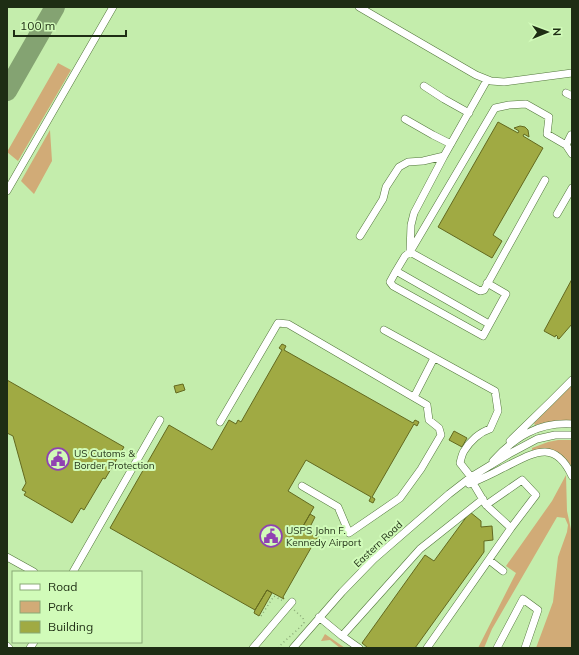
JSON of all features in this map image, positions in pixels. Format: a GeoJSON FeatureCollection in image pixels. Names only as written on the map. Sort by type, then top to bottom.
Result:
{"type":"FeatureCollection","features":[{"type":"Feature","properties":{"kind":"street"},"geometry":{"type":"LineString","coordinates":[[7,191],[113,7]]}},
{"type":"Feature","properties":{"kind":"street"},"geometry":{"type":"LineString","coordinates":[[362,9],[487,80],[504,82],[572,73]]}},
{"type":"Feature","properties":{"kind":"street"},"geometry":{"type":"LineString","coordinates":[[410,252],[411,226],[414,213],[487,80]]}},
{"type":"Feature","properties":{"kind":"street"},"geometry":{"type":"LineString","coordinates":[[424,86],[469,113]]}},
{"type":"Feature","properties":{"kind":"street"},"geometry":{"type":"LineString","coordinates":[[487,283],[506,294],[483,336],[393,286],[390,282],[405,256],[410,252],[495,108],[526,104],[549,117],[547,134],[566,145],[572,154]]}},
{"type":"Feature","properties":{"kind":"street"},"geometry":{"type":"LineString","coordinates":[[405,119],[451,144]]}},
{"type":"Feature","properties":{"kind":"street"},"geometry":{"type":"LineString","coordinates":[[566,145],[571,135]]}},
{"type":"Feature","properties":{"kind":"street"},"geometry":{"type":"LineString","coordinates":[[360,236],[383,199],[386,187],[399,167],[408,162],[423,161],[444,156]]}},
{"type":"Feature","properties":{"kind":"street"},"geometry":{"type":"LineString","coordinates":[[410,252],[480,291],[484,290],[545,180]]}},
{"type":"Feature","properties":{"kind":"street"},"geometry":{"type":"LineString","coordinates":[[557,214],[572,188]]}},
{"type":"Feature","properties":{"kind":"street"},"geometry":{"type":"LineString","coordinates":[[396,271],[489,324]]}},
{"type":"Feature","properties":{"kind":"street"},"geometry":{"type":"LineString","coordinates":[[220,422],[278,322],[288,324],[427,405],[429,420],[439,428],[441,435],[421,469],[400,498],[349,533],[338,507],[302,486]]}},
{"type":"Feature","properties":{"kind":"street"},"geometry":{"type":"LineString","coordinates":[[384,330],[495,391],[498,411],[490,429],[482,431],[474,439],[464,451],[460,463],[485,502],[511,528]]}},
{"type":"Feature","properties":{"kind":"street"},"geometry":{"type":"LineString","coordinates":[[414,397],[434,358]]}},
{"type":"Feature","properties":{"kind":"street"},"geometry":{"type":"LineString","coordinates":[[505,448],[511,439],[572,380]]}},
{"type":"Feature","properties":{"kind":"street"},"geometry":{"type":"LineString","coordinates":[[74,571],[160,420]]}},
{"type":"Feature","properties":{"kind":"street","name":"Eastern Road"},"geometry":{"type":"LineString","coordinates":[[293,648],[374,559],[449,494],[472,480],[505,448],[529,432],[538,428],[558,424],[572,424]]}},
{"type":"Feature","properties":{"kind":"street","name":"Eastern Road"},"geometry":{"type":"LineString","coordinates":[[487,467],[537,440],[555,435],[572,435]]}},
{"type":"Feature","properties":{"kind":"street"},"geometry":{"type":"LineString","coordinates":[[472,480],[538,452],[550,453],[557,456],[563,461],[572,476]]}},
{"type":"Feature","properties":{"kind":"street"},"geometry":{"type":"LineString","coordinates":[[342,636],[420,549],[485,502],[522,480],[536,495],[511,528],[427,648]]}},
{"type":"Feature","properties":{"kind":"street"},"geometry":{"type":"LineString","coordinates":[[7,557],[32,571]]}},
{"type":"Feature","properties":{"kind":"street"},"geometry":{"type":"LineString","coordinates":[[489,560],[503,570]]}},
{"type":"Feature","properties":{"kind":"street"},"geometry":{"type":"LineString","coordinates":[[497,648],[523,599],[538,610],[525,648]]}},
{"type":"Feature","properties":{"kind":"street"},"geometry":{"type":"LineString","coordinates":[[253,648],[289,604]]}},
{"type":"Feature","properties":{"kind":"street"},"geometry":{"type":"LineString","coordinates":[[319,618],[359,648]]}},
{"type":"Feature","properties":{"kind":"path"},"geometry":{"type":"LineString","coordinates":[[261,616],[274,596],[289,604],[303,618],[304,623],[278,648]]}},
{"type":"Feature","properties":{"kind":"green space"},"geometry":{"type":"Polygon","coordinates":[[[58,63],[71,70],[18,161],[7,152],[58,63]]]}},
{"type":"Feature","properties":{"kind":"green space"},"geometry":{"type":"Polygon","coordinates":[[[50,130],[52,161],[34,194],[21,181],[50,130]]]}},
{"type":"Feature","properties":{"kind":"green space"},"geometry":{"type":"Polygon","coordinates":[[[572,385],[572,421],[548,422],[535,425],[534,423],[572,385]]]}},
{"type":"Feature","properties":{"kind":"green space"},"geometry":{"type":"Polygon","coordinates":[[[558,440],[572,440],[572,467],[560,454],[544,449],[532,450],[532,448],[558,440]]]}},
{"type":"Feature","properties":{"kind":"green space"},"geometry":{"type":"Polygon","coordinates":[[[566,475],[567,511],[572,534],[572,648],[536,648],[553,602],[558,557],[567,532],[568,525],[565,518],[557,517],[492,629],[484,648],[478,648],[516,573],[506,566],[552,501],[566,475]]]}},
{"type":"Feature","properties":{"kind":"green space"},"geometry":{"type":"Polygon","coordinates":[[[325,634],[345,648],[340,648],[330,640],[321,641],[325,634]]]}},
{"type":"Feature","properties":{"kind":"building"},"geometry":{"type":"Polygon","coordinates":[[[498,122],[518,133],[519,131],[514,128],[520,126],[525,127],[528,130],[529,137],[524,134],[523,136],[543,148],[493,235],[502,241],[492,258],[438,227],[498,122]]]}},
{"type":"Feature","properties":{"kind":"building"},"geometry":{"type":"Polygon","coordinates":[[[572,279],[572,324],[559,339],[556,335],[555,337],[544,331],[572,279]]]}},
{"type":"Feature","properties":{"kind":"building"},"geometry":{"type":"Polygon","coordinates":[[[282,344],[286,346],[284,350],[413,423],[415,420],[419,422],[417,426],[414,424],[372,497],[375,499],[373,503],[369,501],[371,497],[306,460],[288,491],[314,507],[302,528],[319,537],[316,539],[283,597],[284,599],[267,590],[255,610],[110,528],[169,425],[212,450],[229,420],[236,424],[238,420],[241,422],[282,350],[279,348],[282,344]]]}},
{"type":"Feature","properties":{"kind":"building"},"geometry":{"type":"Polygon","coordinates":[[[7,380],[124,447],[84,510],[81,508],[72,523],[24,495],[26,492],[22,490],[26,483],[13,436],[7,433],[7,380]]]}},
{"type":"Feature","properties":{"kind":"building"},"geometry":{"type":"Polygon","coordinates":[[[183,384],[185,390],[176,393],[174,386],[183,384]]]}},
{"type":"Feature","properties":{"kind":"building"},"geometry":{"type":"Polygon","coordinates":[[[454,431],[467,438],[462,447],[449,440],[454,431]]]}},
{"type":"Feature","properties":{"kind":"building"},"geometry":{"type":"Polygon","coordinates":[[[470,512],[481,521],[481,527],[492,526],[493,540],[484,541],[484,552],[415,648],[368,648],[362,643],[425,555],[434,561],[470,512]]]}},
{"type":"Feature","properties":{"kind":"building"},"geometry":{"type":"Polygon","coordinates":[[[310,514],[315,517],[308,531],[302,528],[310,514]]]}},
{"type":"Feature","properties":{"kind":"building"},"geometry":{"type":"Polygon","coordinates":[[[267,590],[272,593],[259,616],[254,613],[267,590]]]}},
{"type":"Feature","properties":{"kind":"taxiway"},"geometry":{"type":"LineString","coordinates":[[7,91],[55,7]]}},
{"type":"Feature","properties":{"kind":"place","name":"US Cutoms & Border Protection"},"geometry":{"type":"Point","coordinates":[58,459]}},
{"type":"Feature","properties":{"kind":"place","name":"USPS John F. Kennedy Airport"},"geometry":{"type":"Point","coordinates":[271,536]}}]}
